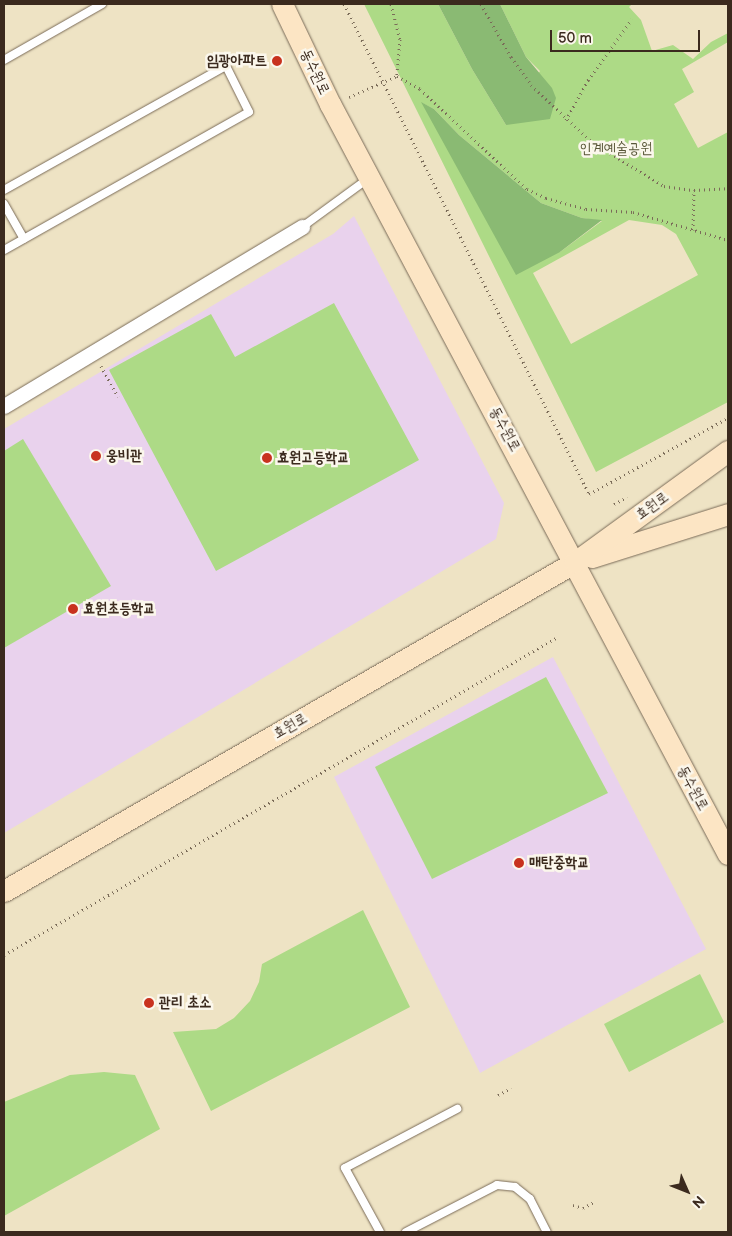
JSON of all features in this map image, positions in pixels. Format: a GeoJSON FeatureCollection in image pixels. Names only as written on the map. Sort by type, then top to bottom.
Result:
{"type":"FeatureCollection","features":[{"type":"Feature","properties":{"kind":"street","name":"동수원로"},"geometry":{"type":"LineString","coordinates":[[282,4],[330,104],[575,562],[728,854]]}},
{"type":"Feature","properties":{"kind":"street"},"geometry":{"type":"LineString","coordinates":[[4,406],[302,227]]}},
{"type":"Feature","properties":{"kind":"street","name":"효원로"},"geometry":{"type":"LineString","coordinates":[[4,891],[575,562],[728,451]]}},
{"type":"Feature","properties":{"kind":"street","name":"효원로"},"geometry":{"type":"LineString","coordinates":[[575,562],[728,514]]}},
{"type":"Feature","properties":{"kind":"lane"},"geometry":{"type":"LineString","coordinates":[[4,60],[102,4]]}},
{"type":"Feature","properties":{"kind":"lane"},"geometry":{"type":"LineString","coordinates":[[4,190],[226,66],[249,112],[4,250]]}},
{"type":"Feature","properties":{"kind":"lane"},"geometry":{"type":"LineString","coordinates":[[302,227],[370,177]]}},
{"type":"Feature","properties":{"kind":"lane"},"geometry":{"type":"LineString","coordinates":[[4,204],[24,239]]}},
{"type":"Feature","properties":{"kind":"lane"},"geometry":{"type":"LineString","coordinates":[[380,1232],[345,1168],[457,1109]]}},
{"type":"Feature","properties":{"kind":"lane"},"geometry":{"type":"LineString","coordinates":[[406,1232],[497,1185],[515,1187],[530,1198],[547,1232]]}},
{"type":"Feature","properties":{"kind":"path"},"geometry":{"type":"LineString","coordinates":[[344,4],[589,494],[728,418]]}},
{"type":"Feature","properties":{"kind":"path"},"geometry":{"type":"LineString","coordinates":[[391,4],[400,39],[397,76]]}},
{"type":"Feature","properties":{"kind":"path"},"geometry":{"type":"LineString","coordinates":[[481,4],[510,57],[531,85],[566,120],[632,169],[664,186],[694,190],[728,188]]}},
{"type":"Feature","properties":{"kind":"path"},"geometry":{"type":"LineString","coordinates":[[566,120],[588,80],[632,19]]}},
{"type":"Feature","properties":{"kind":"path"},"geometry":{"type":"LineString","coordinates":[[330,104],[397,76]]}},
{"type":"Feature","properties":{"kind":"path"},"geometry":{"type":"LineString","coordinates":[[397,76],[420,89],[527,189],[570,206],[633,212],[728,240]]}},
{"type":"Feature","properties":{"kind":"path"},"geometry":{"type":"LineString","coordinates":[[693,230],[694,190]]}},
{"type":"Feature","properties":{"kind":"path"},"geometry":{"type":"LineString","coordinates":[[93,352],[118,397]]}},
{"type":"Feature","properties":{"kind":"path"},"geometry":{"type":"LineString","coordinates":[[4,956],[556,638]]}},
{"type":"Feature","properties":{"kind":"path"},"geometry":{"type":"LineString","coordinates":[[498,1095],[511,1088]]}},
{"type":"Feature","properties":{"kind":"path"},"geometry":{"type":"LineString","coordinates":[[573,1205],[584,1208],[594,1202]]}},
{"type":"Feature","properties":{"kind":"shaded area","name":"효원고등학교"},"geometry":{"type":"Polygon","coordinates":[[[354,216],[504,503],[496,539],[4,833],[4,429],[333,234],[354,216]]]}},
{"type":"Feature","properties":{"kind":"shaded area","name":"매탄중학교"},"geometry":{"type":"Polygon","coordinates":[[[553,657],[706,949],[480,1073],[334,777],[553,657]]]}},
{"type":"Feature","properties":{"kind":"green space","name":"인계예술공원"},"geometry":{"type":"Polygon","coordinates":[[[364,4],[438,4],[472,69],[506,125],[540,71],[526,57],[500,4],[632,4],[629,7],[641,20],[652,51],[673,45],[693,59],[711,42],[728,33],[728,42],[682,69],[694,92],[674,104],[698,148],[728,132],[728,402],[596,472],[364,4]],[[422,103],[560,252],[602,221],[582,218],[541,203],[459,135],[434,109],[422,103]],[[629,220],[533,273],[571,344],[698,275],[676,234],[662,225],[629,220]]]}},
{"type":"Feature","properties":{"kind":"green space"},"geometry":{"type":"Polygon","coordinates":[[[438,4],[500,4],[526,57],[552,88],[556,98],[550,119],[506,125],[472,69],[438,4]]]}},
{"type":"Feature","properties":{"kind":"green space"},"geometry":{"type":"Polygon","coordinates":[[[421,102],[434,109],[459,135],[541,203],[582,218],[602,220],[560,252],[516,275],[421,102]]]}},
{"type":"Feature","properties":{"kind":"green space"},"geometry":{"type":"Polygon","coordinates":[[[334,303],[419,460],[216,571],[109,370],[211,314],[235,357],[334,303]]]}},
{"type":"Feature","properties":{"kind":"green space"},"geometry":{"type":"Polygon","coordinates":[[[23,439],[111,586],[4,648],[4,451],[23,439]]]}},
{"type":"Feature","properties":{"kind":"green space"},"geometry":{"type":"Polygon","coordinates":[[[546,677],[608,793],[432,879],[375,767],[546,677]]]}},
{"type":"Feature","properties":{"kind":"green space"},"geometry":{"type":"Polygon","coordinates":[[[363,910],[410,1007],[211,1111],[173,1032],[216,1029],[234,1018],[250,1001],[259,982],[262,964],[363,910]]]}},
{"type":"Feature","properties":{"kind":"green space"},"geometry":{"type":"Polygon","coordinates":[[[700,974],[724,1022],[629,1072],[604,1024],[700,974]]]}},
{"type":"Feature","properties":{"kind":"green space"},"geometry":{"type":"Polygon","coordinates":[[[104,1072],[135,1075],[160,1129],[4,1216],[4,1102],[70,1075],[104,1072]]]}},
{"type":"Feature","properties":{"kind":"place","name":"임광아파트"},"geometry":{"type":"Point","coordinates":[277,61]}},
{"type":"Feature","properties":{"kind":"place","name":"웅비관"},"geometry":{"type":"Point","coordinates":[96,456]}},
{"type":"Feature","properties":{"kind":"place","name":"효원고등학교"},"geometry":{"type":"Point","coordinates":[267,458]}},
{"type":"Feature","properties":{"kind":"place","name":"효원초등학교"},"geometry":{"type":"Point","coordinates":[73,609]}},
{"type":"Feature","properties":{"kind":"place","name":"매탄중학교"},"geometry":{"type":"Point","coordinates":[519,863]}},
{"type":"Feature","properties":{"kind":"place","name":"관리 초소"},"geometry":{"type":"Point","coordinates":[149,1003]}}]}
